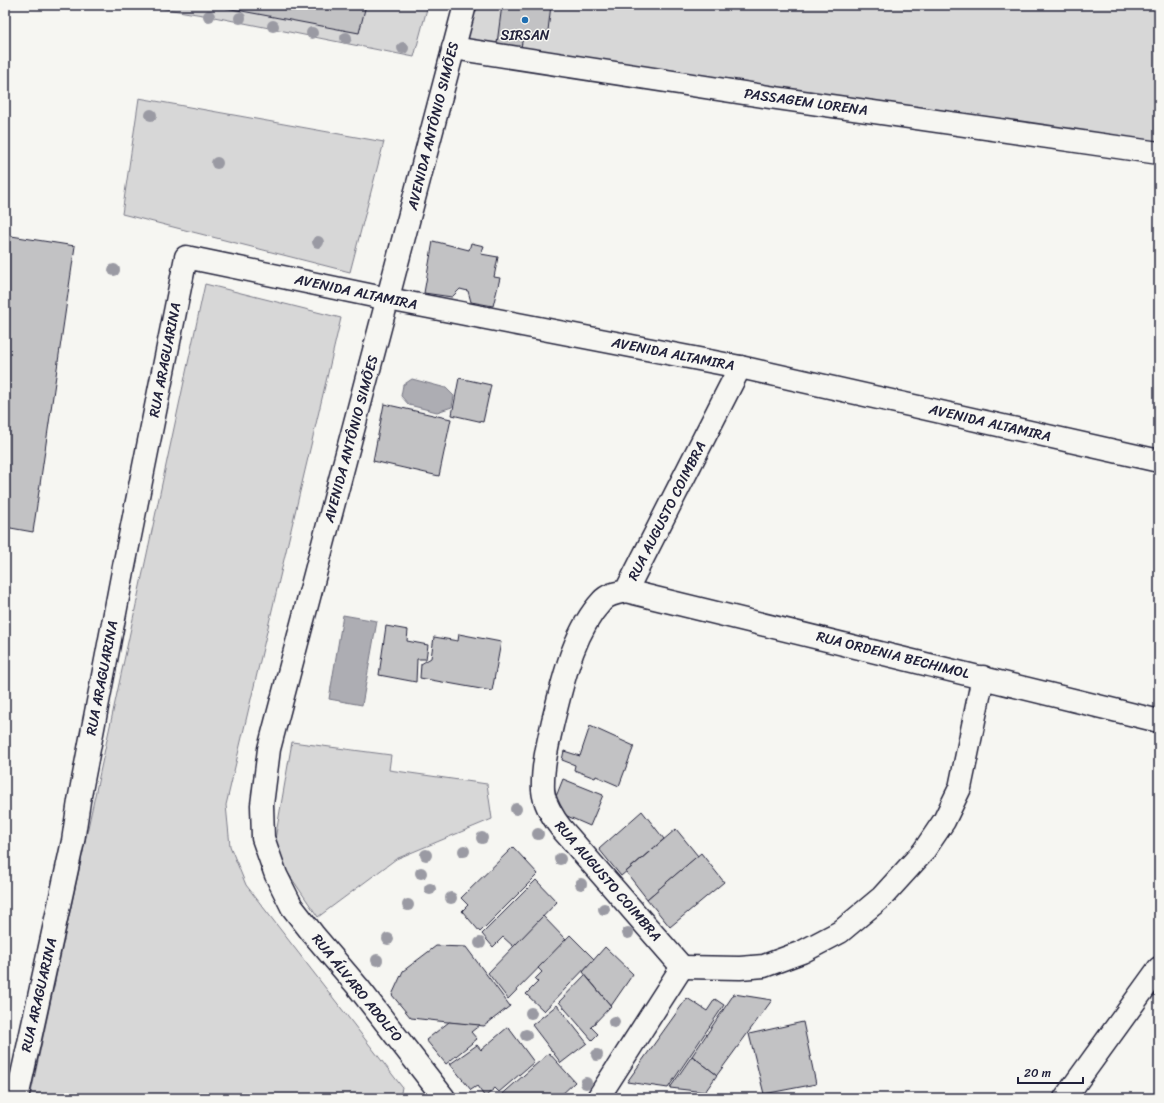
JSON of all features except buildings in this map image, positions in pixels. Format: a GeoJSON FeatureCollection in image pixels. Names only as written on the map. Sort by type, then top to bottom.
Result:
{"type":"FeatureCollection","features":[{"type":"Feature","properties":{"kind":"street","name":"AVENIDA ANTÔNIO SIMÕES"},"geometry":{"type":"LineString","coordinates":[[276,875],[263,838],[262,805],[269,748],[465,5]]}},
{"type":"Feature","properties":{"kind":"street","name":"PASSAGEM LORENA"},"geometry":{"type":"LineString","coordinates":[[453,48],[776,98],[1159,153]]}},
{"type":"Feature","properties":{"kind":"street","name":"AVENIDA ALTAMIRA"},"geometry":{"type":"LineString","coordinates":[[186,256],[388,299],[740,367],[1159,461]]}},
{"type":"Feature","properties":{"kind":"street","name":"RUA ARAGUARINA"},"geometry":{"type":"LineString","coordinates":[[17,1098],[74,841],[79,802],[124,566],[186,256]]}},
{"type":"Feature","properties":{"kind":"street","name":"RUA AUGUSTO COIMBRA"},"geometry":{"type":"LineString","coordinates":[[682,967],[553,817],[543,792],[547,747],[560,692],[574,648],[582,631],[602,600],[612,594],[626,591],[740,367]]}},
{"type":"Feature","properties":{"kind":"street","name":"RUA ORDENIA BECHIMOL"},"geometry":{"type":"LineString","coordinates":[[626,591],[1159,720]]}},
{"type":"Feature","properties":{"kind":"street"},"geometry":{"type":"LineString","coordinates":[[598,1098],[682,967],[740,968],[764,966],[802,952],[840,932],[882,897],[923,852],[944,822],[960,788],[983,677]]}},
{"type":"Feature","properties":{"kind":"street","name":"RUA ÁLVARO ADOLFO"},"geometry":{"type":"LineString","coordinates":[[276,875],[292,907],[358,987],[428,1090],[444,1098]]}},
{"type":"Feature","properties":{"kind":"street"},"geometry":{"type":"LineString","coordinates":[[1065,1098],[1157,971]]}},
{"type":"Feature","properties":{"kind":"shaded area"},"geometry":{"type":"Polygon","coordinates":[[[141,5],[428,5],[414,57],[209,16],[141,5]]]}},
{"type":"Feature","properties":{"kind":"shaded area"},"geometry":{"type":"Polygon","coordinates":[[[465,5],[1159,5],[1159,148],[453,50],[465,5]]]}},
{"type":"Feature","properties":{"kind":"shaded area"},"geometry":{"type":"Polygon","coordinates":[[[139,98],[384,142],[350,272],[122,214],[139,98]]]}},
{"type":"Feature","properties":{"kind":"shaded area"},"geometry":{"type":"Polygon","coordinates":[[[205,284],[341,318],[226,805],[230,846],[246,885],[402,1087],[400,1098],[61,1098],[31,1093],[205,284]]]}},
{"type":"Feature","properties":{"kind":"shaded area"},"geometry":{"type":"Polygon","coordinates":[[[412,379],[446,388],[454,396],[452,407],[437,412],[409,405],[401,396],[403,385],[412,379]]]}},
{"type":"Feature","properties":{"kind":"shaded area"},"geometry":{"type":"Polygon","coordinates":[[[343,615],[377,621],[362,705],[329,699],[343,615]]]}},
{"type":"Feature","properties":{"kind":"shaded area"},"geometry":{"type":"Polygon","coordinates":[[[292,742],[391,755],[389,770],[487,784],[492,819],[396,859],[318,917],[273,851],[292,742]]]}},
{"type":"Feature","properties":{"kind":"place","name":"SIRSAN"},"geometry":{"type":"Point","coordinates":[525,20]}}]}
